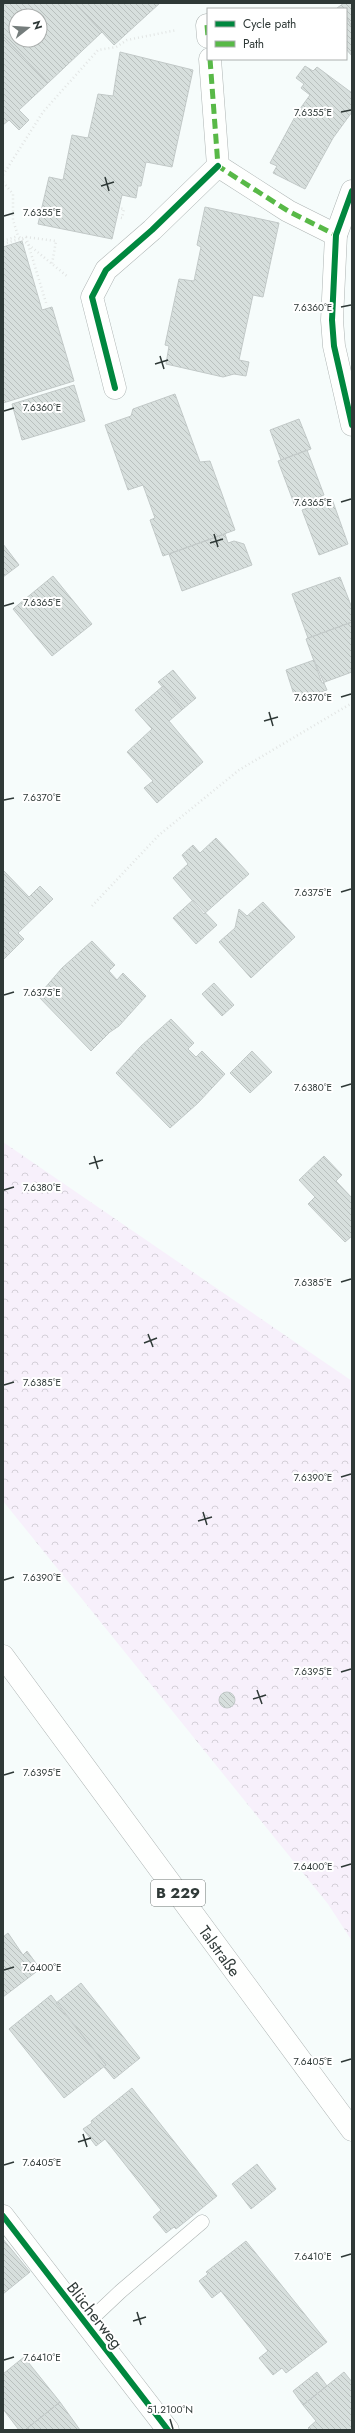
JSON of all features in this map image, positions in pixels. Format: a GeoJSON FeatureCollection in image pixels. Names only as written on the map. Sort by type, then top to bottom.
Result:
{"type":"FeatureCollection","features":[{"type":"Feature","properties":{"kind":"main road"},"geometry":{"type":"LineString","coordinates":[[210,60],[218,166]]}},
{"type":"Feature","properties":{"kind":"main road"},"geometry":{"type":"LineString","coordinates":[[218,166],[288,211],[336,235]]}},
{"type":"Feature","properties":{"kind":"main road"},"geometry":{"type":"LineString","coordinates":[[115,388],[92,297],[106,270],[152,230],[218,166]]}},
{"type":"Feature","properties":{"kind":"main road"},"geometry":{"type":"LineString","coordinates":[[352,191],[336,235],[332,320],[334,346],[352,425]]}},
{"type":"Feature","properties":{"kind":"main road","name":"Talstraße"},"geometry":{"type":"LineString","coordinates":[[3,1656],[352,2130]]}},
{"type":"Feature","properties":{"kind":"main road","name":"Blücherweg"},"geometry":{"type":"LineString","coordinates":[[3,2216],[168,2430]]}},
{"type":"Feature","properties":{"kind":"lane"},"geometry":{"type":"LineString","coordinates":[[86,2324],[121,2291],[202,2222]]}},
{"type":"Feature","properties":{"kind":"path"},"geometry":{"type":"LineString","coordinates":[[3,175],[43,112],[66,83],[98,50],[116,47],[127,40],[207,31]]}},
{"type":"Feature","properties":{"kind":"path"},"geometry":{"type":"LineString","coordinates":[[3,182],[13,194],[13,220],[18,236],[52,264],[56,241],[26,237],[3,244]]}},
{"type":"Feature","properties":{"kind":"path"},"geometry":{"type":"LineString","coordinates":[[117,216],[122,218],[124,209],[119,208]]}},
{"type":"Feature","properties":{"kind":"path"},"geometry":{"type":"LineString","coordinates":[[3,240],[18,236]]}},
{"type":"Feature","properties":{"kind":"path"},"geometry":{"type":"LineString","coordinates":[[26,237],[47,306]]}},
{"type":"Feature","properties":{"kind":"path"},"geometry":{"type":"LineString","coordinates":[[92,906],[159,835],[239,770],[352,703]]}},
{"type":"Feature","properties":{"kind":"green space"},"geometry":{"type":"Polygon","coordinates":[[[3,1142],[352,1381],[352,1941],[328,1904],[3,1501],[3,1142]]]}},
{"type":"Feature","properties":{"kind":"building"},"geometry":{"type":"Polygon","coordinates":[[[3,3],[75,3],[102,32],[48,83],[14,48],[48,48],[48,8],[8,8],[8,41],[3,36],[3,3]]]}},
{"type":"Feature","properties":{"kind":"building"},"geometry":{"type":"Polygon","coordinates":[[[75,3],[160,3],[114,45],[75,3]]]}},
{"type":"Feature","properties":{"kind":"building"},"geometry":{"type":"Polygon","coordinates":[[[344,3],[352,3],[352,27],[347,18],[347,8],[337,8],[344,3]]]}},
{"type":"Feature","properties":{"kind":"building"},"geometry":{"type":"Polygon","coordinates":[[[347,18],[352,27],[352,56],[347,50],[347,18]]]}},
{"type":"Feature","properties":{"kind":"building"},"geometry":{"type":"Polygon","coordinates":[[[3,36],[8,41],[8,48],[14,48],[48,83],[19,110],[29,120],[19,130],[9,120],[3,125],[3,36]]]}},
{"type":"Feature","properties":{"kind":"building"},"geometry":{"type":"Polygon","coordinates":[[[120,52],[193,70],[172,167],[146,162],[141,186],[138,186],[136,198],[122,195],[112,239],[38,224],[49,177],[63,180],[72,135],[88,138],[98,94],[113,96],[120,52]]]}},
{"type":"Feature","properties":{"kind":"building"},"geometry":{"type":"Polygon","coordinates":[[[305,66],[313,71],[317,67],[352,93],[352,112],[333,138],[305,189],[273,173],[277,166],[270,163],[297,113],[310,95],[301,88],[304,84],[296,78],[305,66]]]}},
{"type":"Feature","properties":{"kind":"building"},"geometry":{"type":"Polygon","coordinates":[[[205,207],[279,223],[263,297],[253,295],[239,360],[249,362],[246,376],[234,374],[223,377],[166,364],[169,346],[165,345],[179,279],[194,281],[201,247],[197,245],[205,207]]]}},
{"type":"Feature","properties":{"kind":"building"},"geometry":{"type":"Polygon","coordinates":[[[22,241],[42,310],[52,307],[74,381],[3,403],[3,247],[22,241]]]}},
{"type":"Feature","properties":{"kind":"building"},"geometry":{"type":"Polygon","coordinates":[[[74,385],[85,421],[22,440],[12,404],[74,385]]]}},
{"type":"Feature","properties":{"kind":"building"},"geometry":{"type":"Polygon","coordinates":[[[175,394],[200,462],[210,461],[235,530],[163,556],[150,520],[155,518],[143,485],[128,490],[105,425],[131,416],[133,409],[175,394]]]}},
{"type":"Feature","properties":{"kind":"building"},"geometry":{"type":"Polygon","coordinates":[[[299,419],[311,449],[281,460],[270,430],[299,419]]]}},
{"type":"Feature","properties":{"kind":"building"},"geometry":{"type":"Polygon","coordinates":[[[307,450],[324,495],[295,506],[278,461],[307,450]]]}},
{"type":"Feature","properties":{"kind":"building"},"geometry":{"type":"Polygon","coordinates":[[[332,499],[348,544],[319,555],[302,510],[332,499]]]}},
{"type":"Feature","properties":{"kind":"building"},"geometry":{"type":"Polygon","coordinates":[[[225,534],[228,543],[234,541],[244,544],[252,565],[182,591],[169,554],[225,534]]]}},
{"type":"Feature","properties":{"kind":"building"},"geometry":{"type":"Polygon","coordinates":[[[3,544],[19,565],[3,577],[3,544]]]}},
{"type":"Feature","properties":{"kind":"building"},"geometry":{"type":"Polygon","coordinates":[[[53,576],[92,624],[52,656],[13,609],[53,576]]]}},
{"type":"Feature","properties":{"kind":"building"},"geometry":{"type":"Polygon","coordinates":[[[340,577],[352,608],[352,622],[308,638],[292,594],[340,577]]]}},
{"type":"Feature","properties":{"kind":"building"},"geometry":{"type":"Polygon","coordinates":[[[352,622],[352,672],[322,683],[306,639],[352,622]]]}},
{"type":"Feature","properties":{"kind":"building"},"geometry":{"type":"Polygon","coordinates":[[[314,660],[327,690],[296,701],[286,670],[314,660]]]}},
{"type":"Feature","properties":{"kind":"building"},"geometry":{"type":"Polygon","coordinates":[[[173,670],[196,698],[183,709],[158,682],[173,670]]]}},
{"type":"Feature","properties":{"kind":"building"},"geometry":{"type":"Polygon","coordinates":[[[163,686],[183,709],[169,721],[203,762],[157,803],[144,788],[153,781],[127,752],[152,729],[135,710],[163,686]]]}},
{"type":"Feature","properties":{"kind":"building"},"geometry":{"type":"Polygon","coordinates":[[[216,838],[249,874],[204,914],[173,878],[188,864],[182,855],[193,845],[200,853],[216,838]]]}},
{"type":"Feature","properties":{"kind":"building"},"geometry":{"type":"Polygon","coordinates":[[[3,870],[29,897],[40,886],[53,899],[18,933],[24,939],[3,960],[3,870]]]}},
{"type":"Feature","properties":{"kind":"building"},"geometry":{"type":"Polygon","coordinates":[[[193,900],[217,925],[196,944],[173,918],[193,900]]]}},
{"type":"Feature","properties":{"kind":"building"},"geometry":{"type":"Polygon","coordinates":[[[263,902],[295,937],[251,978],[219,942],[235,928],[239,909],[247,916],[263,902]]]}},
{"type":"Feature","properties":{"kind":"building"},"geometry":{"type":"Polygon","coordinates":[[[92,941],[115,965],[109,971],[117,980],[123,973],[146,996],[119,1026],[110,1032],[91,1051],[38,996],[62,968],[92,941]]]}},
{"type":"Feature","properties":{"kind":"building"},"geometry":{"type":"Polygon","coordinates":[[[214,983],[234,1005],[222,1016],[202,994],[214,983]]]}},
{"type":"Feature","properties":{"kind":"building"},"geometry":{"type":"Polygon","coordinates":[[[171,1019],[194,1043],[188,1049],[196,1057],[202,1051],[225,1074],[198,1103],[170,1128],[116,1073],[141,1046],[171,1019]]]}},
{"type":"Feature","properties":{"kind":"building"},"geometry":{"type":"Polygon","coordinates":[[[252,1051],[272,1072],[250,1093],[230,1073],[252,1051]]]}},
{"type":"Feature","properties":{"kind":"building"},"geometry":{"type":"Polygon","coordinates":[[[324,1156],[342,1175],[336,1181],[352,1198],[352,1236],[345,1242],[308,1204],[315,1197],[299,1180],[324,1156]]]}},
{"type":"Feature","properties":{"kind":"building"},"geometry":{"type":"Polygon","coordinates":[[[227,1692],[233,1694],[235,1700],[233,1706],[227,1708],[221,1706],[219,1700],[221,1694],[227,1692]]]}},
{"type":"Feature","properties":{"kind":"building"},"geometry":{"type":"Polygon","coordinates":[[[8,1933],[23,1955],[27,1951],[38,1966],[33,1969],[36,1972],[3,1997],[3,1937],[8,1933]]]}},
{"type":"Feature","properties":{"kind":"building"},"geometry":{"type":"Polygon","coordinates":[[[81,1983],[140,2058],[114,2079],[104,2067],[106,2065],[56,2003],[81,1983]]]}},
{"type":"Feature","properties":{"kind":"building"},"geometry":{"type":"Polygon","coordinates":[[[51,1995],[106,2065],[64,2098],[9,2029],[51,1995]]]}},
{"type":"Feature","properties":{"kind":"building"},"geometry":{"type":"Polygon","coordinates":[[[132,2088],[217,2196],[176,2229],[174,2227],[166,2233],[153,2217],[161,2210],[105,2139],[96,2146],[83,2129],[132,2088]]]}},
{"type":"Feature","properties":{"kind":"building"},"geometry":{"type":"Polygon","coordinates":[[[257,2164],[276,2189],[251,2209],[232,2184],[257,2164]]]}},
{"type":"Feature","properties":{"kind":"building"},"geometry":{"type":"Polygon","coordinates":[[[3,2239],[30,2272],[3,2294],[3,2239]]]}},
{"type":"Feature","properties":{"kind":"building"},"geometry":{"type":"Polygon","coordinates":[[[246,2241],[327,2342],[286,2373],[282,2368],[273,2375],[259,2358],[268,2351],[221,2291],[212,2298],[199,2281],[208,2274],[206,2272],[246,2241]]]}},
{"type":"Feature","properties":{"kind":"building"},"geometry":{"type":"Polygon","coordinates":[[[24,2357],[60,2402],[25,2430],[19,2430],[3,2409],[3,2374],[24,2357]]]}},
{"type":"Feature","properties":{"kind":"building"},"geometry":{"type":"Polygon","coordinates":[[[317,2372],[327,2386],[303,2405],[293,2391],[317,2372]]]}},
{"type":"Feature","properties":{"kind":"building"},"geometry":{"type":"Polygon","coordinates":[[[344,2372],[352,2382],[352,2430],[310,2430],[308,2428],[316,2421],[303,2405],[344,2372]]]}},
{"type":"Feature","properties":{"kind":"building"},"geometry":{"type":"Polygon","coordinates":[[[60,2402],[80,2430],[25,2430],[60,2402]]]}},
{"type":"Feature","properties":{"kind":"marked path"},"geometry":{"type":"LineString","coordinates":[[210,60],[218,166],[288,211],[336,235]]}},
{"type":"Feature","properties":{"kind":"cycle path"},"geometry":{"type":"LineString","coordinates":[[115,388],[92,297],[106,270],[152,230],[218,166]]}},
{"type":"Feature","properties":{"kind":"cycle path"},"geometry":{"type":"LineString","coordinates":[[352,191],[336,235],[332,320],[334,346],[352,425]]}},
{"type":"Feature","properties":{"kind":"cycle path"},"geometry":{"type":"LineString","coordinates":[[3,2216],[168,2430]]}}]}
